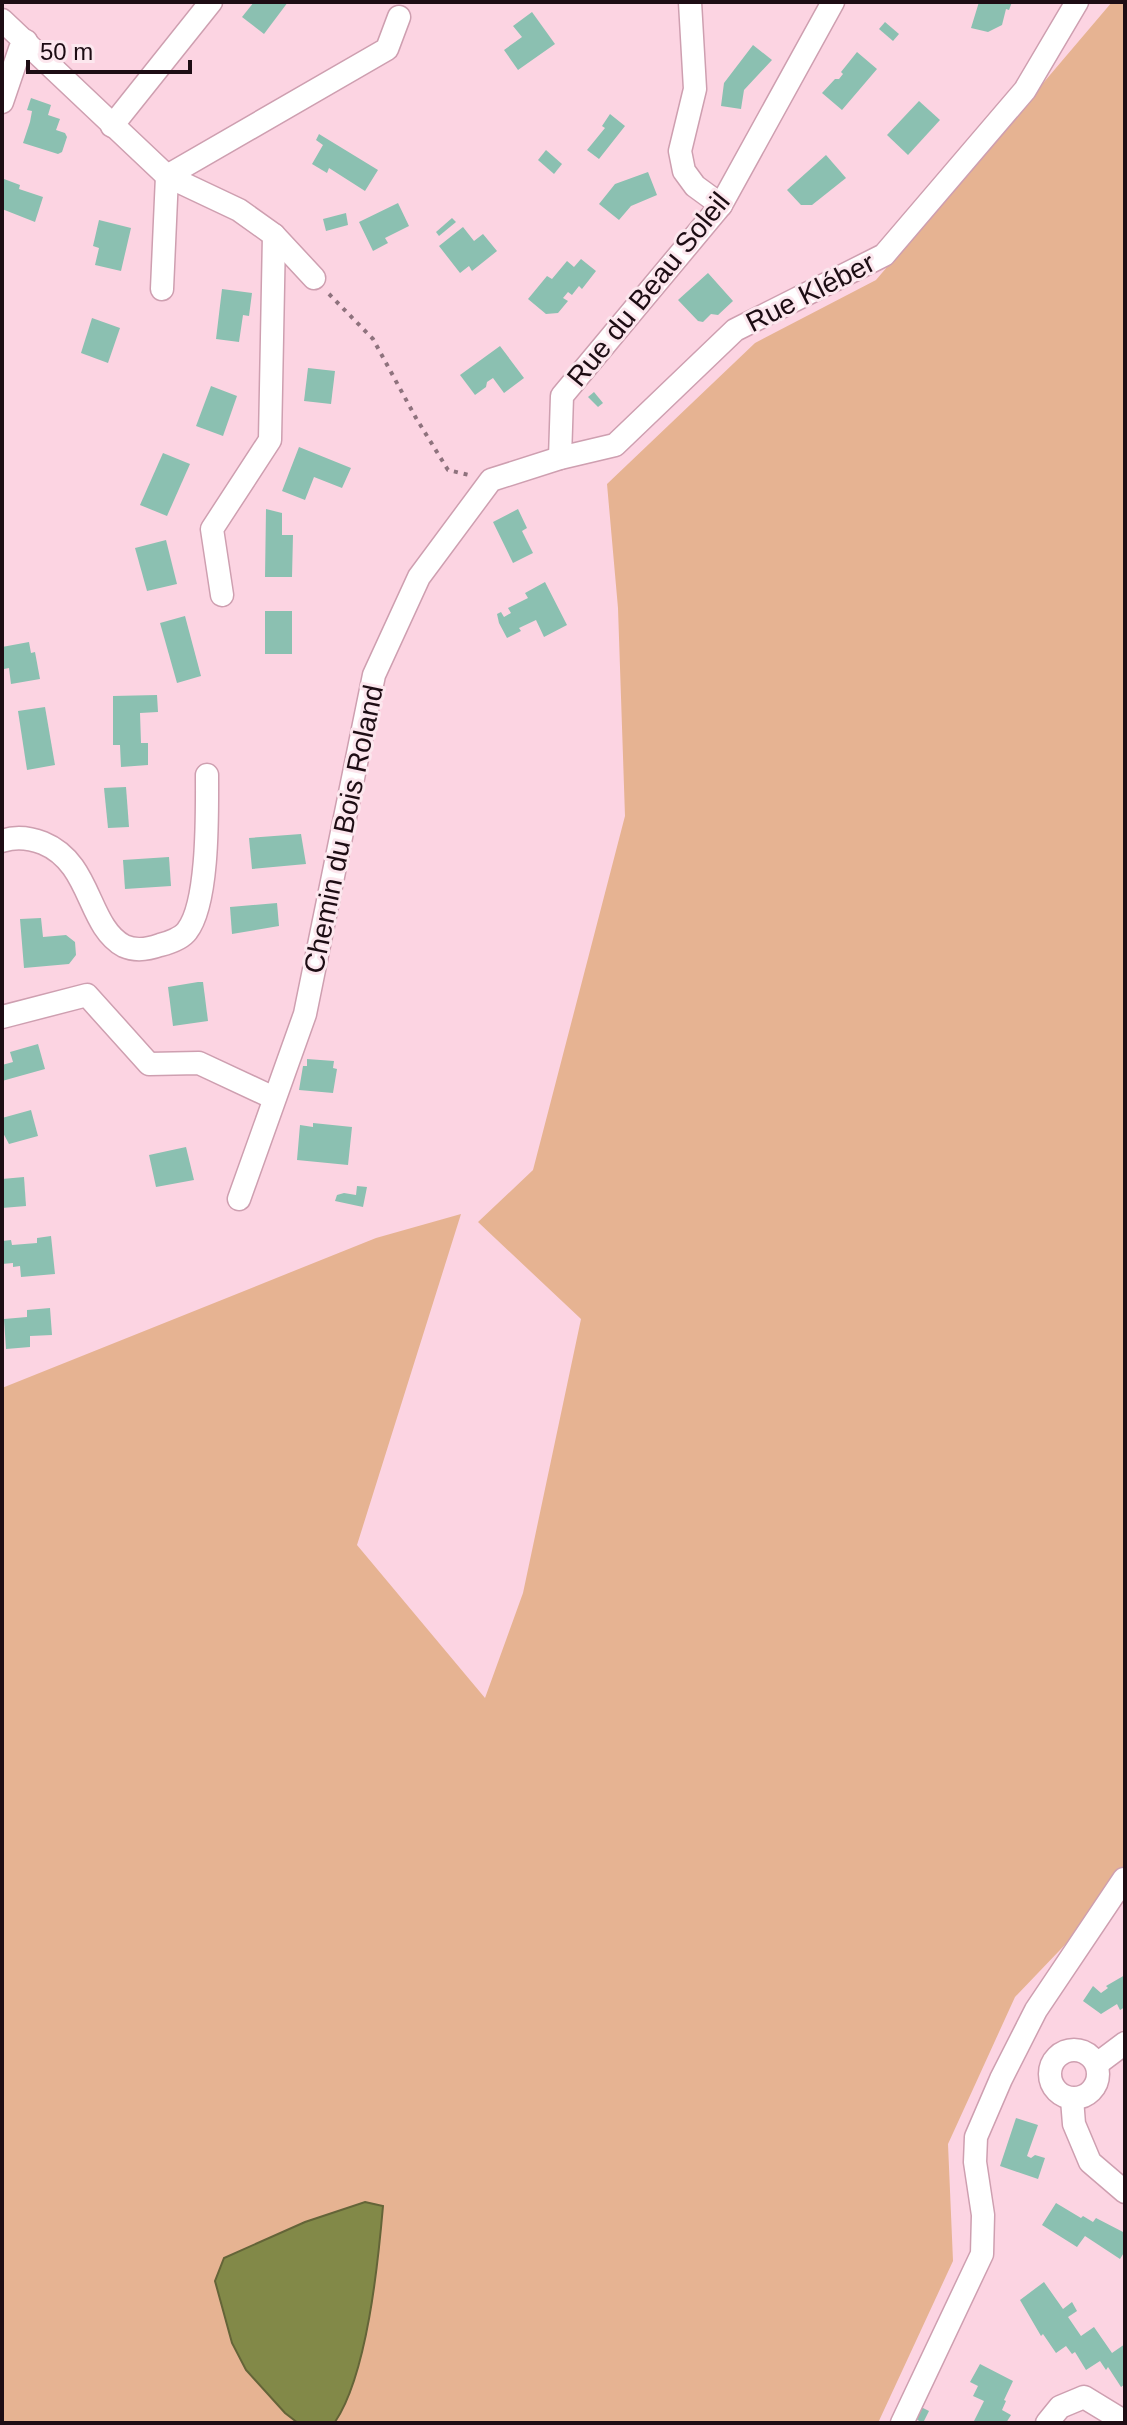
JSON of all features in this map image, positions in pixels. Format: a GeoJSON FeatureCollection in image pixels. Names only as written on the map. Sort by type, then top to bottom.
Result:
{"type":"FeatureCollection","features":[{"type":"Feature","properties":{"kind":"street"},"geometry":{"type":"LineString","coordinates":[[112,126],[211,2]]}},
{"type":"Feature","properties":{"kind":"street"},"geometry":{"type":"LineString","coordinates":[[690,2],[695,89],[680,151],[684,171],[695,186],[721,205]]}},
{"type":"Feature","properties":{"kind":"street","name":"Rue du Beau Soleil"},"geometry":{"type":"LineString","coordinates":[[560,458],[562,396],[721,205],[833,2]]}},
{"type":"Feature","properties":{"kind":"street","name":"Rue Kléber"},"geometry":{"type":"LineString","coordinates":[[491,480],[560,458],[615,445],[735,330],[884,255],[1025,90],[1077,2]]}},
{"type":"Feature","properties":{"kind":"street"},"geometry":{"type":"LineString","coordinates":[[167,176],[387,49],[399,17]]}},
{"type":"Feature","properties":{"kind":"street"},"geometry":{"type":"LineString","coordinates":[[2,20],[167,176],[239,210],[274,235],[314,278]]}},
{"type":"Feature","properties":{"kind":"street"},"geometry":{"type":"LineString","coordinates":[[2,102],[20,49],[26,41]]}},
{"type":"Feature","properties":{"kind":"street"},"geometry":{"type":"LineString","coordinates":[[162,289],[167,176]]}},
{"type":"Feature","properties":{"kind":"street"},"geometry":{"type":"LineString","coordinates":[[222,595],[212,529],[270,440],[274,235]]}},
{"type":"Feature","properties":{"kind":"street","name":"Chemin du Bois Roland"},"geometry":{"type":"LineString","coordinates":[[239,1199],[305,1014],[374,675],[419,577],[491,480]]}},
{"type":"Feature","properties":{"kind":"street"},"geometry":{"type":"LineString","coordinates":[[2,841],[12,837],[33,839],[55,848],[73,865],[105,928],[125,946],[147,949],[167,943],[186,932],[203,880],[207,775]]}},
{"type":"Feature","properties":{"kind":"street"},"geometry":{"type":"LineString","coordinates":[[2,1017],[87,995],[149,1064],[199,1063],[274,1098]]}},
{"type":"Feature","properties":{"kind":"street"},"geometry":{"type":"LineString","coordinates":[[902,2423],[982,2254],[983,2215],[975,2162],[976,2137],[1036,2010],[1124,1879]]}},
{"type":"Feature","properties":{"kind":"street"},"geometry":{"type":"LineString","coordinates":[[1097,2064],[1125,2043]]}},
{"type":"Feature","properties":{"kind":"street"},"geometry":{"type":"LineString","coordinates":[[1019,2044],[1052,2063]]}},
{"type":"Feature","properties":{"kind":"street"},"geometry":{"type":"LineString","coordinates":[[1073,2049],[1089,2054],[1097,2064],[1098,2081],[1089,2095],[1072,2099],[1064,2097],[1052,2085],[1052,2063],[1065,2052],[1073,2049]]}},
{"type":"Feature","properties":{"kind":"street"},"geometry":{"type":"LineString","coordinates":[[1072,2099],[1074,2124],[1090,2162],[1125,2192]]}},
{"type":"Feature","properties":{"kind":"street"},"geometry":{"type":"LineString","coordinates":[[1047,2423],[1060,2407],[1084,2397],[1125,2422]]}},
{"type":"Feature","properties":{"kind":"path"},"geometry":{"type":"LineString","coordinates":[[314,278],[373,339],[448,470],[491,480]]}},
{"type":"Feature","properties":{"kind":"shaded area"},"geometry":{"type":"Polygon","coordinates":[[[1112,2],[1125,2],[1125,1882],[1015,1997],[948,2144],[953,2261],[878,2423],[332,2423],[365,2202],[305,2222],[224,2258],[285,2413],[298,2423],[2,2423],[2,1388],[376,1238],[461,1214],[357,1545],[485,1698],[523,1593],[581,1319],[478,1222],[533,1170],[625,816],[618,608],[607,484],[755,343],[876,280],[1112,2]]]}},
{"type":"Feature","properties":{"kind":"shaded area"},"geometry":{"type":"Polygon","coordinates":[[[365,2202],[383,2206],[369,2318],[355,2377],[335,2422],[298,2423],[246,2370],[232,2343],[215,2281],[224,2258],[305,2222],[365,2202]]]}},
{"type":"Feature","properties":{"kind":"building"},"geometry":{"type":"Polygon","coordinates":[[[254,2],[288,2],[264,34],[242,17],[254,2]]]}},
{"type":"Feature","properties":{"kind":"building"},"geometry":{"type":"Polygon","coordinates":[[[979,2],[1012,2],[1009,10],[1006,9],[1002,25],[988,32],[971,28],[979,2]]]}},
{"type":"Feature","properties":{"kind":"building"},"geometry":{"type":"Polygon","coordinates":[[[532,12],[555,44],[518,70],[504,50],[522,37],[513,26],[532,12]]]}},
{"type":"Feature","properties":{"kind":"building"},"geometry":{"type":"Polygon","coordinates":[[[885,22],[899,34],[893,41],[879,29],[885,22]]]}},
{"type":"Feature","properties":{"kind":"building"},"geometry":{"type":"Polygon","coordinates":[[[753,45],[772,60],[744,90],[741,109],[721,106],[724,83],[753,45]]]}},
{"type":"Feature","properties":{"kind":"building"},"geometry":{"type":"Polygon","coordinates":[[[857,52],[877,69],[842,110],[822,93],[835,79],[839,79],[857,52]]]}},
{"type":"Feature","properties":{"kind":"building"},"geometry":{"type":"Polygon","coordinates":[[[31,98],[51,105],[48,115],[60,119],[56,130],[67,137],[62,152],[58,154],[23,143],[32,111],[27,110],[31,98]]]}},
{"type":"Feature","properties":{"kind":"building"},"geometry":{"type":"Polygon","coordinates":[[[919,101],[940,120],[908,155],[887,135],[919,101]]]}},
{"type":"Feature","properties":{"kind":"building"},"geometry":{"type":"Polygon","coordinates":[[[610,114],[625,126],[599,159],[587,150],[605,128],[602,126],[610,114]]]}},
{"type":"Feature","properties":{"kind":"building"},"geometry":{"type":"Polygon","coordinates":[[[319,134],[378,170],[365,191],[329,168],[327,173],[312,164],[323,145],[316,140],[319,134]]]}},
{"type":"Feature","properties":{"kind":"building"},"geometry":{"type":"Polygon","coordinates":[[[546,150],[562,164],[554,174],[538,160],[546,150]]]}},
{"type":"Feature","properties":{"kind":"building"},"geometry":{"type":"Polygon","coordinates":[[[826,155],[846,178],[812,205],[801,205],[787,190],[826,155]]]}},
{"type":"Feature","properties":{"kind":"building"},"geometry":{"type":"Polygon","coordinates":[[[648,172],[657,195],[631,206],[619,220],[599,204],[615,184],[648,172]]]}},
{"type":"Feature","properties":{"kind":"building"},"geometry":{"type":"Polygon","coordinates":[[[4,179],[20,185],[19,189],[43,197],[35,222],[2,209],[4,179]]]}},
{"type":"Feature","properties":{"kind":"building"},"geometry":{"type":"Polygon","coordinates":[[[398,203],[409,226],[385,238],[388,243],[373,251],[359,222],[398,203]]]}},
{"type":"Feature","properties":{"kind":"building"},"geometry":{"type":"Polygon","coordinates":[[[346,213],[348,225],[326,231],[323,219],[346,213]]]}},
{"type":"Feature","properties":{"kind":"building"},"geometry":{"type":"Polygon","coordinates":[[[452,218],[456,222],[439,236],[436,232],[452,218]]]}},
{"type":"Feature","properties":{"kind":"building"},"geometry":{"type":"Polygon","coordinates":[[[99,220],[131,228],[121,271],[95,265],[99,248],[93,246],[99,220]]]}},
{"type":"Feature","properties":{"kind":"building"},"geometry":{"type":"Polygon","coordinates":[[[463,227],[474,241],[483,234],[497,251],[472,271],[469,266],[460,273],[439,246],[463,227]]]}},
{"type":"Feature","properties":{"kind":"building"},"geometry":{"type":"Polygon","coordinates":[[[581,259],[596,271],[582,289],[579,286],[572,295],[568,292],[563,298],[568,301],[558,313],[546,314],[528,299],[547,276],[552,279],[567,261],[574,267],[581,259]]]}},
{"type":"Feature","properties":{"kind":"building"},"geometry":{"type":"Polygon","coordinates":[[[708,273],[733,301],[718,315],[711,314],[703,322],[698,321],[678,300],[708,273]]]}},
{"type":"Feature","properties":{"kind":"building"},"geometry":{"type":"Polygon","coordinates":[[[222,289],[252,293],[249,316],[243,315],[239,342],[216,339],[222,289]]]}},
{"type":"Feature","properties":{"kind":"building"},"geometry":{"type":"Polygon","coordinates":[[[92,318],[120,328],[108,363],[81,353],[92,318]]]}},
{"type":"Feature","properties":{"kind":"building"},"geometry":{"type":"Polygon","coordinates":[[[500,346],[524,378],[504,393],[493,378],[475,395],[460,375],[500,346]]]}},
{"type":"Feature","properties":{"kind":"building"},"geometry":{"type":"Polygon","coordinates":[[[308,368],[335,371],[331,404],[304,401],[308,368]]]}},
{"type":"Feature","properties":{"kind":"building"},"geometry":{"type":"Polygon","coordinates":[[[211,386],[237,396],[223,436],[196,426],[211,386]]]}},
{"type":"Feature","properties":{"kind":"building"},"geometry":{"type":"Polygon","coordinates":[[[594,392],[603,403],[598,407],[588,397],[594,392]]]}},
{"type":"Feature","properties":{"kind":"building"},"geometry":{"type":"Polygon","coordinates":[[[299,447],[351,468],[342,488],[314,477],[305,500],[282,491],[299,447]]]}},
{"type":"Feature","properties":{"kind":"building"},"geometry":{"type":"Polygon","coordinates":[[[163,453],[190,464],[167,516],[140,505],[163,453]]]}},
{"type":"Feature","properties":{"kind":"building"},"geometry":{"type":"Polygon","coordinates":[[[266,509],[282,513],[282,535],[293,535],[292,577],[265,577],[266,509]]]}},
{"type":"Feature","properties":{"kind":"building"},"geometry":{"type":"Polygon","coordinates":[[[518,509],[527,528],[522,531],[533,553],[513,563],[493,522],[518,509]]]}},
{"type":"Feature","properties":{"kind":"building"},"geometry":{"type":"Polygon","coordinates":[[[166,540],[177,584],[147,591],[135,548],[166,540]]]}},
{"type":"Feature","properties":{"kind":"building"},"geometry":{"type":"Polygon","coordinates":[[[545,582],[567,625],[544,637],[536,620],[507,638],[497,614],[501,612],[504,617],[511,613],[508,608],[528,598],[525,593],[545,582]]]}},
{"type":"Feature","properties":{"kind":"building"},"geometry":{"type":"Polygon","coordinates":[[[265,611],[292,611],[292,654],[265,654],[265,611]]]}},
{"type":"Feature","properties":{"kind":"building"},"geometry":{"type":"Polygon","coordinates":[[[185,616],[201,676],[177,683],[160,623],[185,616]]]}},
{"type":"Feature","properties":{"kind":"building"},"geometry":{"type":"Polygon","coordinates":[[[29,642],[31,653],[35,652],[40,679],[11,684],[9,668],[4,669],[2,647],[29,642]]]}},
{"type":"Feature","properties":{"kind":"building"},"geometry":{"type":"Polygon","coordinates":[[[157,695],[158,712],[140,713],[141,743],[148,743],[148,765],[121,767],[120,745],[113,745],[113,696],[157,695]]]}},
{"type":"Feature","properties":{"kind":"building"},"geometry":{"type":"Polygon","coordinates":[[[45,707],[55,765],[27,770],[18,711],[45,707]]]}},
{"type":"Feature","properties":{"kind":"building"},"geometry":{"type":"Polygon","coordinates":[[[126,787],[129,827],[108,828],[104,788],[126,787]]]}},
{"type":"Feature","properties":{"kind":"building"},"geometry":{"type":"Polygon","coordinates":[[[301,834],[306,864],[252,869],[249,838],[301,834]]]}},
{"type":"Feature","properties":{"kind":"building"},"geometry":{"type":"Polygon","coordinates":[[[169,857],[171,886],[125,889],[123,860],[169,857]]]}},
{"type":"Feature","properties":{"kind":"building"},"geometry":{"type":"Polygon","coordinates":[[[277,903],[279,926],[232,934],[230,907],[277,903]]]}},
{"type":"Feature","properties":{"kind":"building"},"geometry":{"type":"Polygon","coordinates":[[[41,918],[43,937],[66,935],[75,942],[76,955],[69,964],[24,968],[20,919],[41,918]]]}},
{"type":"Feature","properties":{"kind":"building"},"geometry":{"type":"Polygon","coordinates":[[[203,982],[208,1021],[173,1026],[168,987],[203,982]]]}},
{"type":"Feature","properties":{"kind":"building"},"geometry":{"type":"Polygon","coordinates":[[[38,1044],[45,1069],[2,1081],[2,1065],[13,1062],[10,1052],[38,1044]]]}},
{"type":"Feature","properties":{"kind":"building"},"geometry":{"type":"Polygon","coordinates":[[[307,1059],[334,1061],[333,1068],[337,1069],[333,1093],[299,1090],[307,1059]]]}},
{"type":"Feature","properties":{"kind":"building"},"geometry":{"type":"Polygon","coordinates":[[[31,1110],[38,1136],[9,1144],[2,1131],[2,1118],[31,1110]]]}},
{"type":"Feature","properties":{"kind":"building"},"geometry":{"type":"Polygon","coordinates":[[[313,1123],[352,1127],[348,1165],[297,1160],[300,1125],[313,1127],[313,1123]]]}},
{"type":"Feature","properties":{"kind":"building"},"geometry":{"type":"Polygon","coordinates":[[[186,1147],[194,1180],[156,1187],[149,1155],[186,1147]]]}},
{"type":"Feature","properties":{"kind":"building"},"geometry":{"type":"Polygon","coordinates":[[[24,1177],[26,1206],[2,1208],[2,1179],[24,1177]]]}},
{"type":"Feature","properties":{"kind":"building"},"geometry":{"type":"Polygon","coordinates":[[[357,1186],[367,1187],[363,1207],[335,1201],[337,1195],[344,1193],[356,1195],[357,1186]]]}},
{"type":"Feature","properties":{"kind":"building"},"geometry":{"type":"Polygon","coordinates":[[[51,1236],[55,1274],[21,1277],[20,1266],[2,1264],[2,1241],[11,1240],[12,1245],[37,1243],[37,1238],[51,1236]]]}},
{"type":"Feature","properties":{"kind":"building"},"geometry":{"type":"Polygon","coordinates":[[[50,1308],[52,1335],[30,1336],[30,1347],[6,1349],[4,1319],[27,1317],[27,1310],[50,1308]]]}},
{"type":"Feature","properties":{"kind":"building"},"geometry":{"type":"Polygon","coordinates":[[[1125,1975],[1125,2007],[1120,2010],[1117,2004],[1101,2014],[1083,2001],[1093,1986],[1101,1993],[1108,1988],[1106,1986],[1125,1975]]]}},
{"type":"Feature","properties":{"kind":"building"},"geometry":{"type":"Polygon","coordinates":[[[1016,2118],[1038,2125],[1027,2156],[1045,2158],[1038,2179],[1000,2166],[1016,2118]]]}},
{"type":"Feature","properties":{"kind":"building"},"geometry":{"type":"Polygon","coordinates":[[[1056,2203],[1081,2218],[1083,2216],[1093,2222],[1096,2218],[1125,2233],[1125,2251],[1120,2259],[1085,2236],[1077,2247],[1042,2225],[1056,2203]]]}},
{"type":"Feature","properties":{"kind":"building"},"geometry":{"type":"Polygon","coordinates":[[[1044,2282],[1063,2309],[1072,2302],[1077,2311],[1068,2317],[1081,2336],[1094,2327],[1112,2353],[1125,2344],[1125,2384],[1121,2387],[1108,2367],[1106,2370],[1100,2361],[1086,2370],[1075,2352],[1072,2354],[1066,2346],[1056,2353],[1043,2334],[1041,2336],[1020,2300],[1044,2282]]]}},
{"type":"Feature","properties":{"kind":"building"},"geometry":{"type":"Polygon","coordinates":[[[980,2364],[1013,2381],[1002,2410],[1011,2415],[1006,2423],[973,2423],[984,2401],[973,2396],[978,2386],[970,2382],[980,2364]]]}},
{"type":"Feature","properties":{"kind":"building"},"geometry":{"type":"Polygon","coordinates":[[[921,2407],[929,2411],[923,2423],[916,2419],[921,2407]]]}}]}
